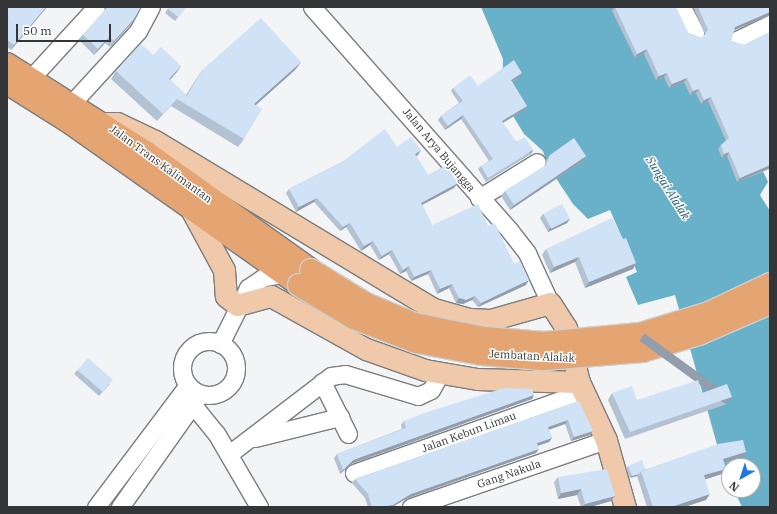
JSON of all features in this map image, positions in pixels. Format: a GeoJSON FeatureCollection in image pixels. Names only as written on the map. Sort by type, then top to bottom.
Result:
{"type":"FeatureCollection","features":[{"type":"Feature","properties":{"kind":"highway","name":"Jalan Trans Kalimantan"},"geometry":{"type":"LineString","coordinates":[[7,64],[103,123],[297,276]]}},
{"type":"Feature","properties":{"kind":"highway","name":"Jalan Trans Kalimantan"},"geometry":{"type":"LineString","coordinates":[[7,83],[72,124],[192,211],[297,276]]}},
{"type":"Feature","properties":{"kind":"highway","name":"Jembatan Alalak"},"geometry":{"type":"LineString","coordinates":[[297,276],[414,324],[484,338],[544,343],[640,334],[709,313],[770,284]]}},
{"type":"Feature","properties":{"kind":"highway","name":"Jembatan Alalak"},"geometry":{"type":"LineString","coordinates":[[297,276],[354,318],[417,342],[481,354],[544,359],[643,350],[699,334],[770,303]]}},
{"type":"Feature","properties":{"kind":"main road"},"geometry":{"type":"LineString","coordinates":[[103,123],[117,123],[155,141],[434,309],[470,319],[490,320],[550,303],[566,328],[582,386],[606,440],[625,507]]}},
{"type":"Feature","properties":{"kind":"main road"},"geometry":{"type":"LineString","coordinates":[[192,211],[224,270],[226,296],[237,305],[271,296],[366,349],[441,372],[477,379],[582,386]]}},
{"type":"Feature","properties":{"kind":"street"},"geometry":{"type":"LineString","coordinates":[[31,78],[96,7]]}},
{"type":"Feature","properties":{"kind":"street"},"geometry":{"type":"LineString","coordinates":[[72,103],[138,31],[151,7]]}},
{"type":"Feature","properties":{"kind":"street","name":"Jalan Arya Bujangga"},"geometry":{"type":"LineString","coordinates":[[312,7],[393,96],[527,253],[550,303]]}},
{"type":"Feature","properties":{"kind":"street"},"geometry":{"type":"LineString","coordinates":[[678,8],[696,33]]}},
{"type":"Feature","properties":{"kind":"street"},"geometry":{"type":"LineString","coordinates":[[737,40],[770,24]]}},
{"type":"Feature","properties":{"kind":"street"},"geometry":{"type":"LineString","coordinates":[[479,198],[537,162]]}},
{"type":"Feature","properties":{"kind":"street"},"geometry":{"type":"LineString","coordinates":[[220,344],[237,305],[255,281],[297,276]]}},
{"type":"Feature","properties":{"kind":"street"},"geometry":{"type":"LineString","coordinates":[[96,507],[193,394],[222,392],[235,375],[232,355],[220,344],[205,341],[187,352],[182,372],[193,394],[259,507]]}},
{"type":"Feature","properties":{"kind":"street"},"geometry":{"type":"LineString","coordinates":[[229,454],[251,439],[322,382],[345,374],[418,396],[431,390],[441,372]]}},
{"type":"Feature","properties":{"kind":"street"},"geometry":{"type":"LineString","coordinates":[[322,382],[348,434]]}},
{"type":"Feature","properties":{"kind":"street","name":"Jalan Kebun Limau"},"geometry":{"type":"LineString","coordinates":[[354,473],[582,386]]}},
{"type":"Feature","properties":{"kind":"street"},"geometry":{"type":"LineString","coordinates":[[120,507],[193,394]]}},
{"type":"Feature","properties":{"kind":"street"},"geometry":{"type":"LineString","coordinates":[[251,439],[340,417]]}},
{"type":"Feature","properties":{"kind":"street","name":"Gang Nakula"},"geometry":{"type":"LineString","coordinates":[[411,507],[606,440]]}},
{"type":"Feature","properties":{"kind":"water","name":"Sungai Alalak"},"geometry":{"type":"Polygon","coordinates":[[[481,7],[645,7],[755,154],[768,182],[760,195],[770,211],[770,507],[742,507],[738,498],[761,498],[761,458],[721,459],[675,295],[638,305],[626,277],[637,272],[610,210],[588,219],[573,204],[548,166],[543,151],[524,134],[502,98],[503,59],[481,7]]]}},
{"type":"Feature","properties":{"kind":"building"},"geometry":{"type":"Polygon","coordinates":[[[7,7],[46,7],[14,45],[7,40],[7,20],[9,18],[7,17],[7,7]]]}},
{"type":"Feature","properties":{"kind":"building"},"geometry":{"type":"Polygon","coordinates":[[[107,7],[141,7],[134,19],[114,41],[109,37],[98,49],[83,35],[107,7]]]}},
{"type":"Feature","properties":{"kind":"building"},"geometry":{"type":"Polygon","coordinates":[[[169,7],[186,7],[178,17],[168,9],[169,7]]]}},
{"type":"Feature","properties":{"kind":"building"},"geometry":{"type":"Polygon","coordinates":[[[615,7],[676,7],[689,34],[702,38],[708,30],[698,7],[770,7],[770,12],[735,27],[731,41],[744,45],[770,32],[770,165],[740,178],[729,152],[724,154],[721,145],[729,138],[711,97],[704,100],[699,89],[693,91],[687,78],[672,84],[667,73],[659,76],[647,49],[637,54],[615,7]]]}},
{"type":"Feature","properties":{"kind":"building"},"geometry":{"type":"Polygon","coordinates":[[[261,18],[301,62],[254,104],[262,109],[244,139],[177,99],[163,114],[116,71],[141,44],[153,55],[161,47],[181,66],[169,79],[187,96],[202,70],[261,18]]]}},
{"type":"Feature","properties":{"kind":"building"},"geometry":{"type":"Polygon","coordinates":[[[514,60],[522,73],[511,80],[527,106],[502,121],[516,142],[525,137],[533,150],[488,178],[481,166],[493,159],[463,115],[448,126],[441,116],[463,101],[453,88],[470,75],[478,86],[514,60]]]}},
{"type":"Feature","properties":{"kind":"building"},"geometry":{"type":"Polygon","coordinates":[[[385,129],[397,147],[411,137],[421,150],[415,154],[428,175],[446,165],[458,183],[421,203],[432,225],[478,204],[488,226],[495,223],[514,264],[520,261],[529,280],[481,303],[475,296],[466,300],[459,298],[452,284],[440,289],[431,270],[414,277],[409,266],[403,270],[392,250],[382,256],[373,241],[364,246],[350,223],[343,227],[317,198],[299,207],[289,189],[342,162],[385,129]]]}},
{"type":"Feature","properties":{"kind":"building"},"geometry":{"type":"Polygon","coordinates":[[[574,138],[586,156],[514,205],[505,191],[546,165],[550,155],[574,138]]]}},
{"type":"Feature","properties":{"kind":"building"},"geometry":{"type":"Polygon","coordinates":[[[562,204],[570,219],[551,229],[543,214],[562,204]]]}},
{"type":"Feature","properties":{"kind":"building"},"geometry":{"type":"Polygon","coordinates":[[[612,218],[623,239],[626,238],[636,263],[589,282],[579,257],[554,267],[546,249],[612,218]]]}},
{"type":"Feature","properties":{"kind":"building"},"geometry":{"type":"Polygon","coordinates":[[[88,358],[113,380],[102,392],[78,370],[88,358]]]}},
{"type":"Feature","properties":{"kind":"building"},"geometry":{"type":"Polygon","coordinates":[[[698,380],[702,393],[727,384],[732,397],[630,432],[612,393],[632,386],[637,400],[698,380]]]}},
{"type":"Feature","properties":{"kind":"building"},"geometry":{"type":"Polygon","coordinates":[[[504,388],[532,389],[534,395],[353,460],[343,470],[337,454],[406,428],[404,421],[421,414],[504,388]]]}},
{"type":"Feature","properties":{"kind":"building"},"geometry":{"type":"Polygon","coordinates":[[[579,401],[593,431],[574,437],[568,420],[548,427],[552,438],[537,443],[539,449],[411,494],[393,505],[372,507],[368,494],[355,479],[579,401]]]}},
{"type":"Feature","properties":{"kind":"building"},"geometry":{"type":"Polygon","coordinates":[[[743,440],[746,452],[726,458],[721,458],[721,470],[704,475],[710,494],[671,507],[653,507],[641,471],[718,444],[743,440]]]}},
{"type":"Feature","properties":{"kind":"building"},"geometry":{"type":"Polygon","coordinates":[[[642,460],[645,469],[639,474],[632,476],[628,466],[642,460]]]}},
{"type":"Feature","properties":{"kind":"building"},"geometry":{"type":"Polygon","coordinates":[[[607,469],[615,496],[585,504],[581,489],[561,493],[558,477],[607,469]]]}}]}
